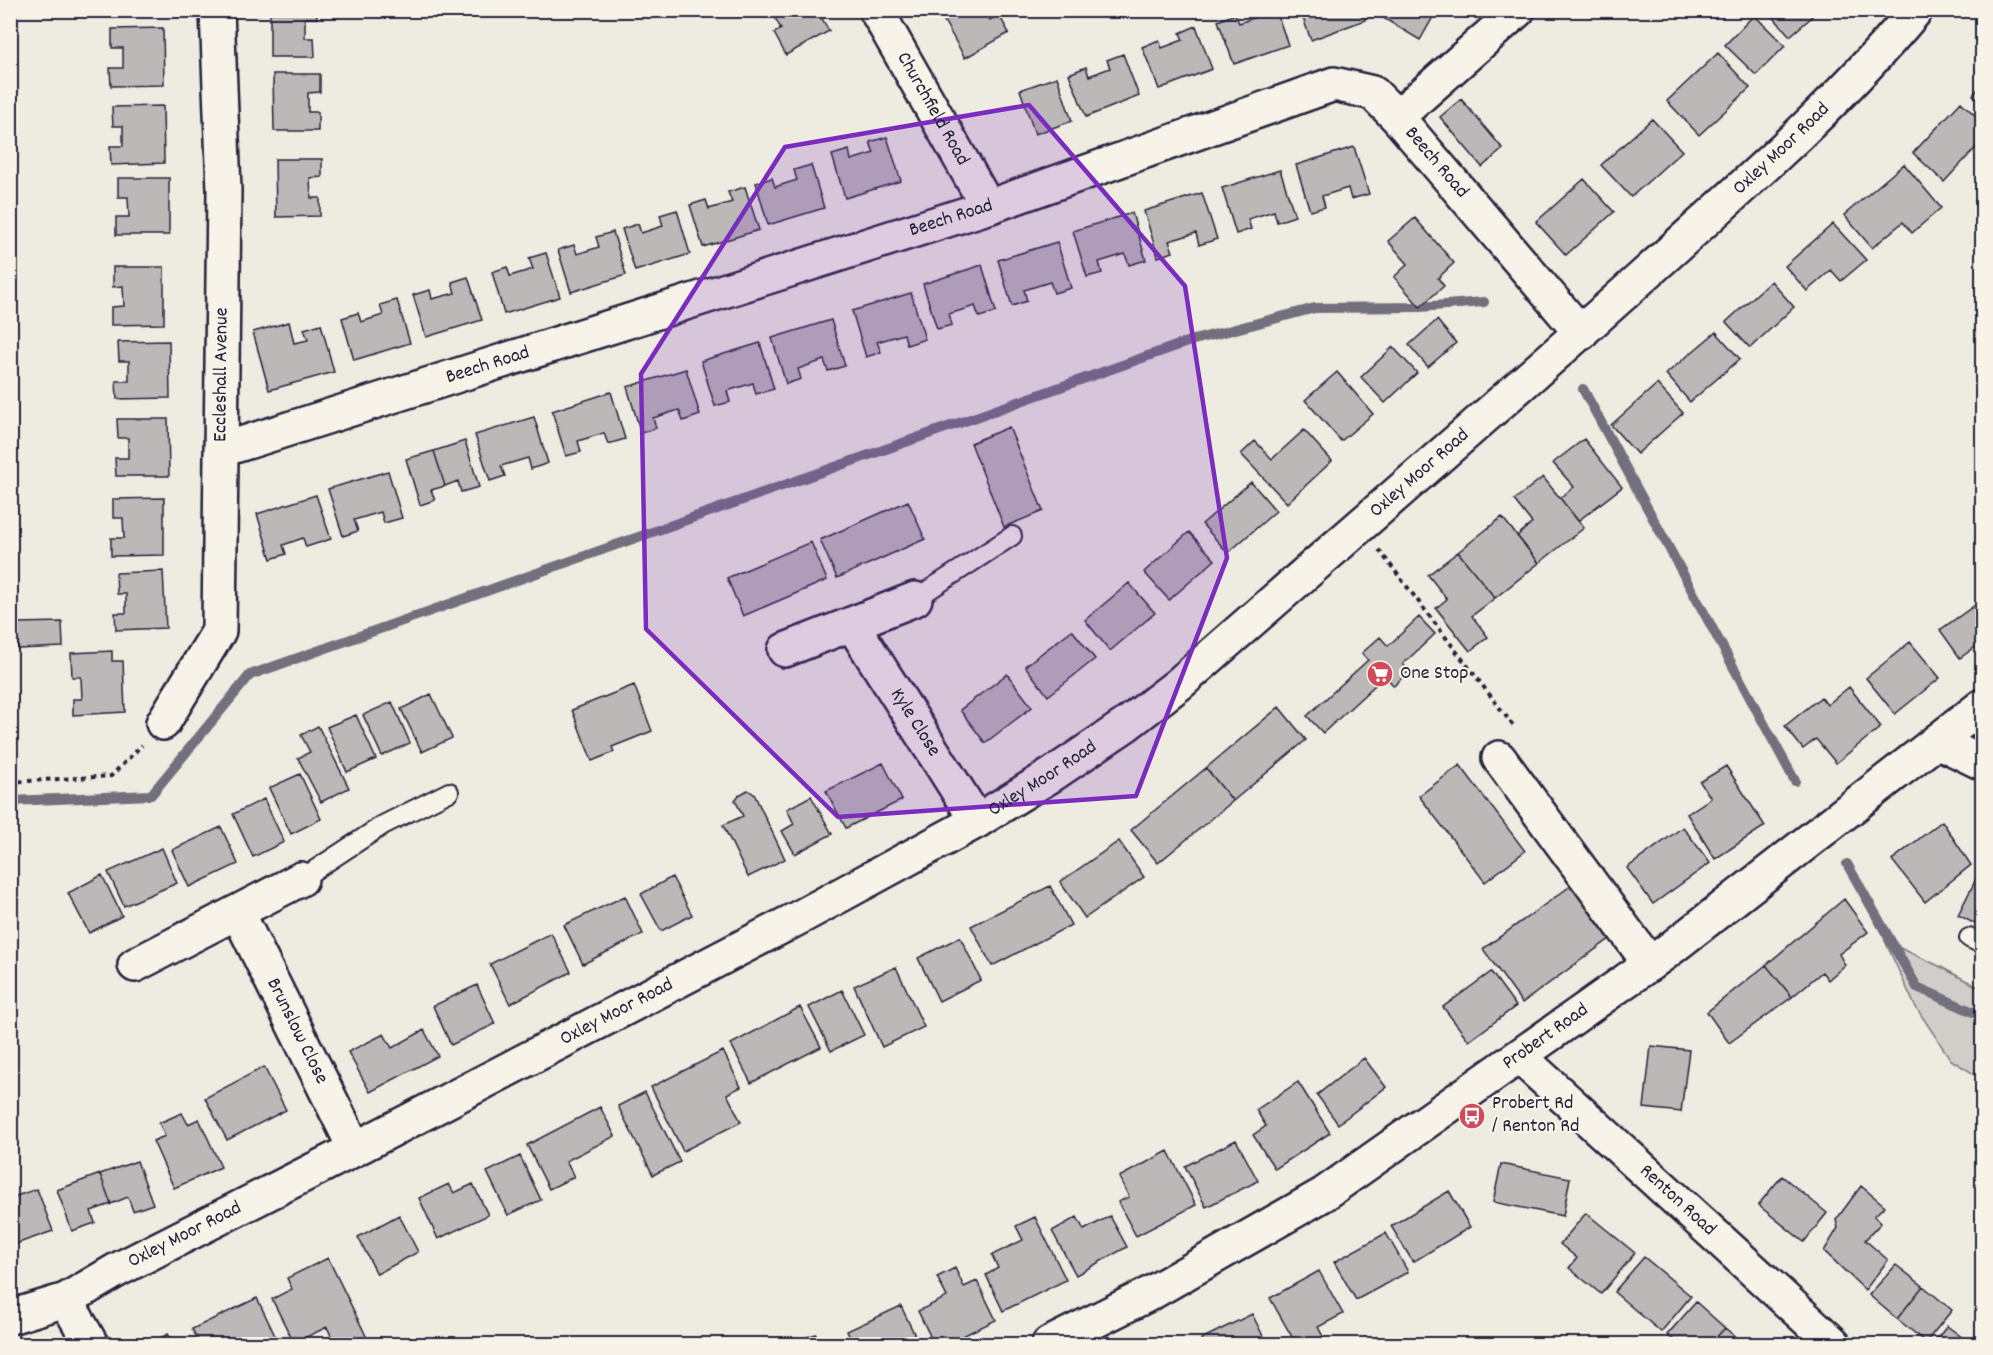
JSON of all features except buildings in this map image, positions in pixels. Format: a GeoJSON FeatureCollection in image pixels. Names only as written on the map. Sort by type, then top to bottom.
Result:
{"type":"FeatureCollection","features":[{"type":"Feature","properties":{"kind":"street","name":"Eccleshall Avenue"},"geometry":{"type":"LineString","coordinates":[[163,723],[219,631],[224,190],[217,10]]}},
{"type":"Feature","properties":{"kind":"street","name":"Churchfield Road"},"geometry":{"type":"LineString","coordinates":[[876,10],[988,207]]}},
{"type":"Feature","properties":{"kind":"street"},"geometry":{"type":"LineString","coordinates":[[1397,117],[1518,10]]}},
{"type":"Feature","properties":{"kind":"street","name":"Oxley Moor Road"},"geometry":{"type":"LineString","coordinates":[[10,1317],[66,1300],[117,1270],[802,916],[977,821],[1118,730],[1179,684],[1581,333],[1792,141],[1850,83],[1916,10]]}},
{"type":"Feature","properties":{"kind":"street","name":"Beech Road"},"geometry":{"type":"LineString","coordinates":[[222,450],[988,207],[1334,84],[1373,93],[1397,117],[1581,333]]}},
{"type":"Feature","properties":{"kind":"street"},"geometry":{"type":"LineString","coordinates":[[785,650],[915,599]]}},
{"type":"Feature","properties":{"kind":"street","name":"Kyle Close"},"geometry":{"type":"LineString","coordinates":[[852,624],[977,821]]}},
{"type":"Feature","properties":{"kind":"street","name":"Probert Road"},"geometry":{"type":"LineString","coordinates":[[1049,1344],[1151,1293],[1324,1194],[1650,964],[1983,706]]}},
{"type":"Feature","properties":{"kind":"street"},"geometry":{"type":"LineString","coordinates":[[1937,741],[1983,763]]}},
{"type":"Feature","properties":{"kind":"street"},"geometry":{"type":"LineString","coordinates":[[1499,759],[1650,964]]}},
{"type":"Feature","properties":{"kind":"street"},"geometry":{"type":"LineString","coordinates":[[135,965],[302,879]]}},
{"type":"Feature","properties":{"kind":"street","name":"Brunslow Close"},"geometry":{"type":"LineString","coordinates":[[238,913],[355,1149]]}},
{"type":"Feature","properties":{"kind":"street","name":"Renton Road"},"geometry":{"type":"LineString","coordinates":[[1520,1057],[1832,1344]]}},
{"type":"Feature","properties":{"kind":"street"},"geometry":{"type":"LineString","coordinates":[[66,1300],[91,1344]]}},
{"type":"Feature","properties":{"kind":"lane"},"geometry":{"type":"LineString","coordinates":[[915,599],[1012,536]]}},
{"type":"Feature","properties":{"kind":"lane"},"geometry":{"type":"LineString","coordinates":[[302,879],[383,825],[449,792]]}},
{"type":"Feature","properties":{"kind":"path"},"geometry":{"type":"LineString","coordinates":[[10,782],[111,776],[163,723]]}},
{"type":"Feature","properties":{"kind":"highlighted area"},"geometry":{"type":"Polygon","coordinates":[[[1029,105],[1185,286],[1227,558],[1136,796],[838,817],[646,629],[641,374],[785,147],[1029,105]]]}},
{"type":"Feature","properties":{"kind":"shaded area"},"geometry":{"type":"Polygon","coordinates":[[[1885,941],[1982,989],[1982,1079],[1951,1060],[1915,1006],[1885,941]]]}},
{"type":"Feature","properties":{"kind":"waterway"},"geometry":{"type":"LineString","coordinates":[[10,801],[151,795],[250,675],[1190,341],[1315,308],[1420,307],[1484,302]]}},
{"type":"Feature","properties":{"kind":"waterway"},"geometry":{"type":"LineString","coordinates":[[1583,389],[1795,781]]}},
{"type":"Feature","properties":{"kind":"waterway"},"geometry":{"type":"LineString","coordinates":[[1847,864],[1917,987],[1982,1016]]}},
{"type":"Feature","properties":{"kind":"place","name":"One Stop"},"geometry":{"type":"Point","coordinates":[1380,674]}},
{"type":"Feature","properties":{"kind":"place","name":"Probert Rd / Renton Rd"},"geometry":{"type":"Point","coordinates":[1472,1116]}}]}
